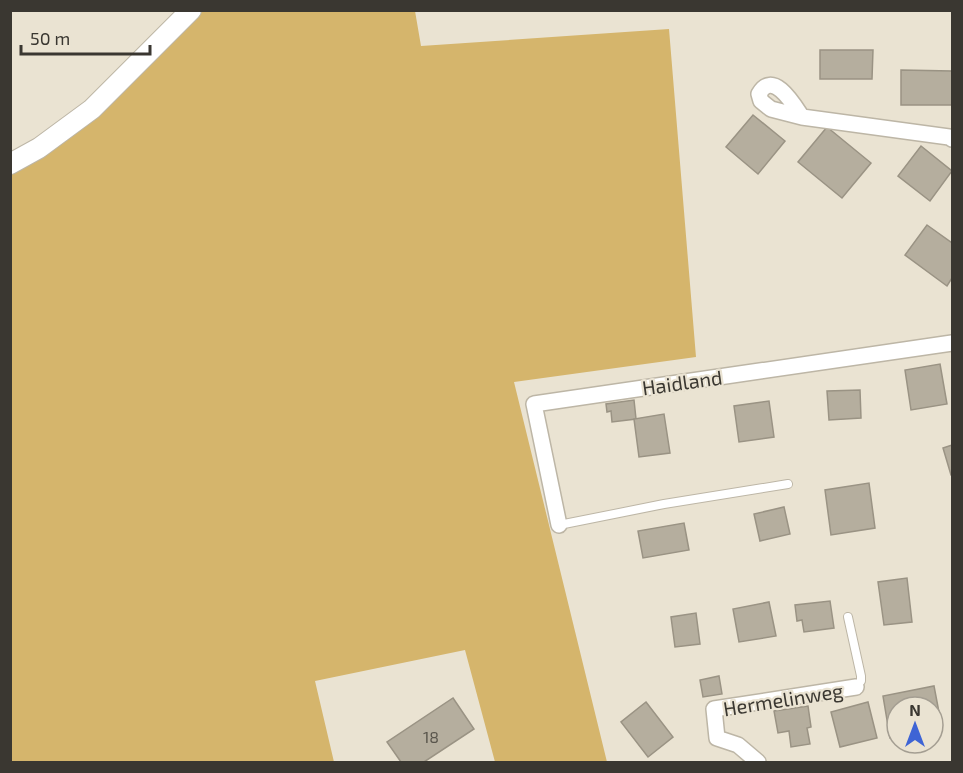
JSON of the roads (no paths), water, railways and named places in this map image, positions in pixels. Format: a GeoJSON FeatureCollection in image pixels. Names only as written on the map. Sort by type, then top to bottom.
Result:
{"type":"FeatureCollection","features":[{"type":"Feature","properties":{"kind":"street"},"geometry":{"type":"LineString","coordinates":[[10,164],[39,148],[92,109],[191,10]]}},
{"type":"Feature","properties":{"kind":"street"},"geometry":{"type":"LineString","coordinates":[[802,117],[952,139]]}},
{"type":"Feature","properties":{"kind":"street","name":"Haidland"},"geometry":{"type":"LineString","coordinates":[[559,525],[534,404],[952,343]]}},
{"type":"Feature","properties":{"kind":"street","name":"Hermelinweg"},"geometry":{"type":"LineString","coordinates":[[758,762],[738,745],[717,738],[714,709],[856,687]]}},
{"type":"Feature","properties":{"kind":"lane"},"geometry":{"type":"LineString","coordinates":[[559,525],[664,504],[788,484]]}},
{"type":"Feature","properties":{"kind":"lane"},"geometry":{"type":"LineString","coordinates":[[848,617],[861,676],[861,681],[856,687]]}}]}
